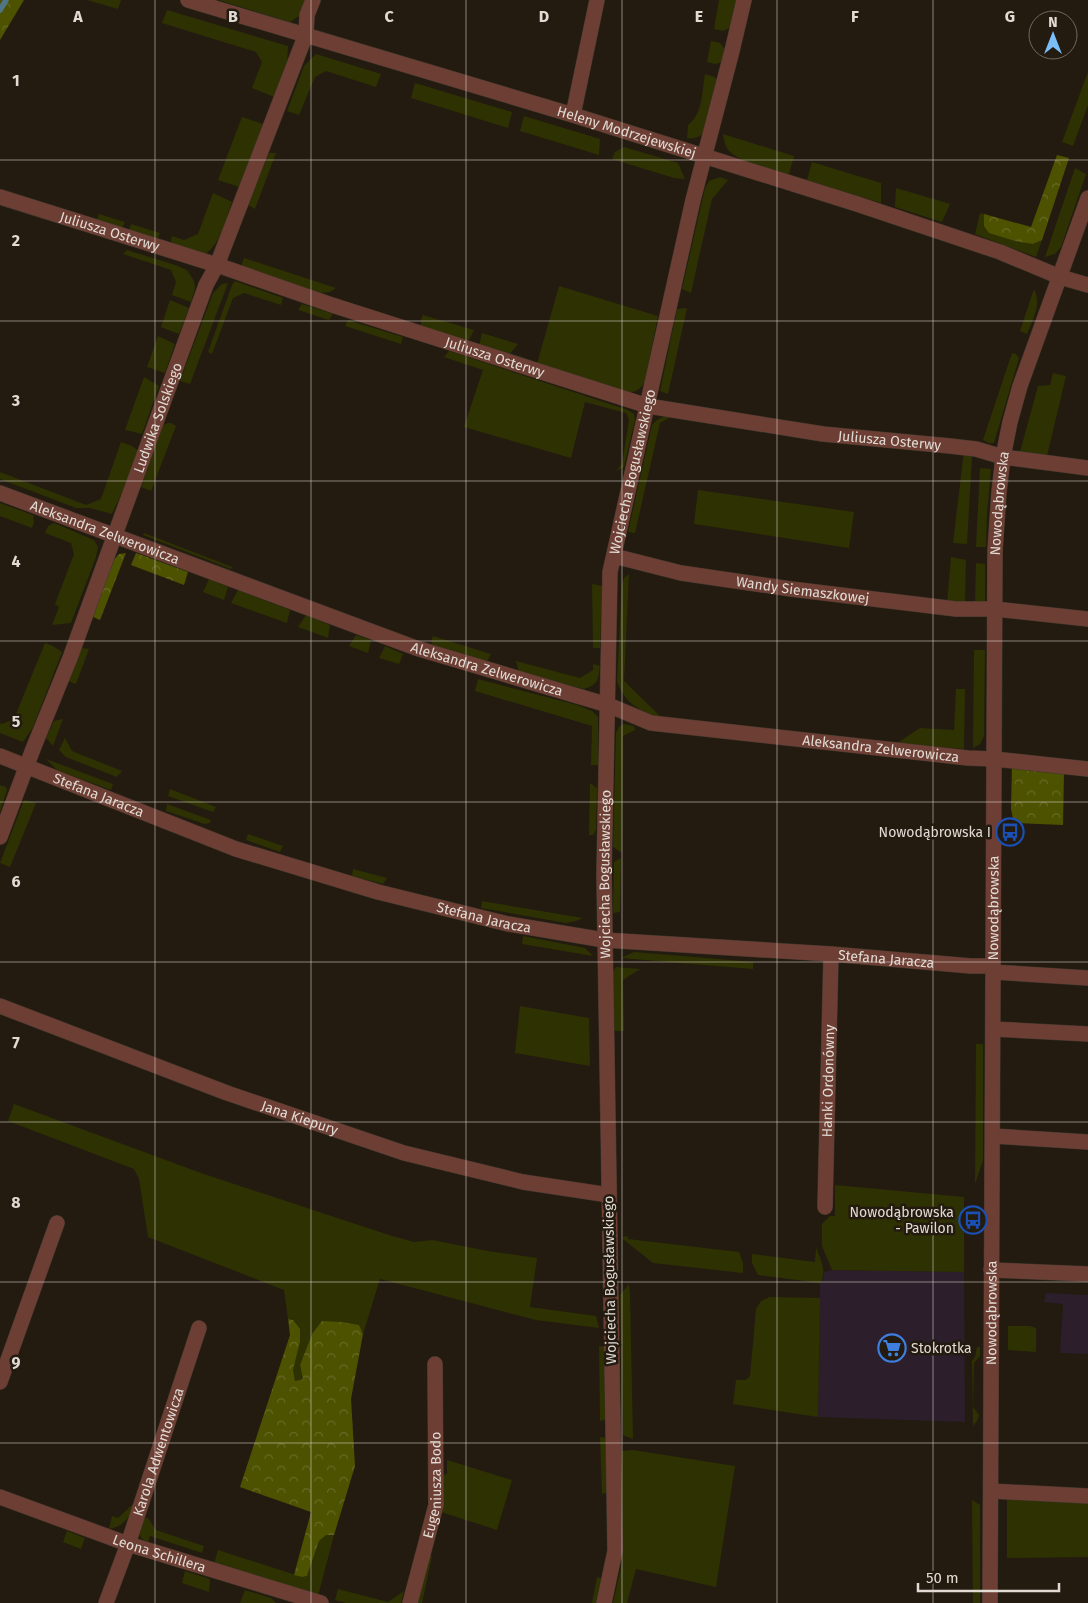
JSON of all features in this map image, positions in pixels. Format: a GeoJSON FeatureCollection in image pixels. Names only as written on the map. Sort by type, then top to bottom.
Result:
{"type":"FeatureCollection","features":[{"type":"Feature","properties":{"kind":"street","name":"Heleny Modrzejewskiej"},"geometry":{"type":"LineString","coordinates":[[188,0],[706,156],[1000,252],[1088,285]]}},
{"type":"Feature","properties":{"kind":"street","name":"Ludwika Solskiego"},"geometry":{"type":"LineString","coordinates":[[0,837],[70,658],[206,285],[217,265],[306,34],[307,15],[313,0]]}},
{"type":"Feature","properties":{"kind":"street"},"geometry":{"type":"LineString","coordinates":[[572,115],[597,0]]}},
{"type":"Feature","properties":{"kind":"street","name":"Wojciecha Bogusławskiego"},"geometry":{"type":"LineString","coordinates":[[604,1603],[615,1551],[604,940],[610,572],[693,200],[706,156],[744,0]]}},
{"type":"Feature","properties":{"kind":"street","name":"Juliusza Osterwy"},"geometry":{"type":"LineString","coordinates":[[0,197],[217,265],[332,305],[648,406],[822,434],[976,449],[1003,458],[1088,468]]}},
{"type":"Feature","properties":{"kind":"street","name":"Nowodąbrowska"},"geometry":{"type":"LineString","coordinates":[[990,1603],[995,551],[999,492],[1010,422],[1020,386],[1088,198]]}},
{"type":"Feature","properties":{"kind":"street","name":"Aleksandra Zelwerowicza"},"geometry":{"type":"LineString","coordinates":[[0,493],[416,648],[608,705],[652,723],[968,758],[994,758],[1088,769]]}},
{"type":"Feature","properties":{"kind":"street","name":"Wandy Siemaszkowej"},"geometry":{"type":"LineString","coordinates":[[614,556],[681,573],[791,589],[956,609],[995,609],[1088,619]]}},
{"type":"Feature","properties":{"kind":"street","name":"Stefana Jaracza"},"geometry":{"type":"LineString","coordinates":[[0,756],[236,849],[378,892],[508,924],[604,940],[831,954],[1088,978]]}},
{"type":"Feature","properties":{"kind":"street","name":"Hanki Ordonówny"},"geometry":{"type":"LineString","coordinates":[[825,1207],[831,954]]}},
{"type":"Feature","properties":{"kind":"street","name":"Jana Kiepury"},"geometry":{"type":"LineString","coordinates":[[0,1006],[227,1093],[404,1153],[523,1182],[609,1195]]}},
{"type":"Feature","properties":{"kind":"street"},"geometry":{"type":"LineString","coordinates":[[993,1029],[1088,1034]]}},
{"type":"Feature","properties":{"kind":"street"},"geometry":{"type":"LineString","coordinates":[[993,1136],[1088,1142]]}},
{"type":"Feature","properties":{"kind":"street"},"geometry":{"type":"LineString","coordinates":[[0,1382],[56,1223]]}},
{"type":"Feature","properties":{"kind":"street"},"geometry":{"type":"LineString","coordinates":[[991,1270],[1088,1274]]}},
{"type":"Feature","properties":{"kind":"street","name":"Karola Adwentowicza"},"geometry":{"type":"LineString","coordinates":[[106,1603],[128,1544],[199,1328]]}},
{"type":"Feature","properties":{"kind":"street","name":"Eugeniusza Bodo"},"geometry":{"type":"LineString","coordinates":[[410,1603],[436,1505],[435,1364]]}},
{"type":"Feature","properties":{"kind":"street"},"geometry":{"type":"LineString","coordinates":[[991,1492],[1088,1496]]}},
{"type":"Feature","properties":{"kind":"street","name":"Leona Schillera"},"geometry":{"type":"LineString","coordinates":[[0,1497],[128,1544],[292,1599],[321,1603]]}},
{"type":"Feature","properties":{"kind":"shaded area"},"geometry":{"type":"Polygon","coordinates":[[[832,1270],[964,1272],[965,1422],[818,1417],[820,1283],[824,1272],[832,1270]]]}},
{"type":"Feature","properties":{"kind":"shaded area"},"geometry":{"type":"Polygon","coordinates":[[[1046,1293],[1088,1295],[1088,1354],[1060,1353],[1063,1304],[1044,1302],[1046,1293]]]}},
{"type":"Feature","properties":{"kind":"green space"},"geometry":{"type":"Polygon","coordinates":[[[0,0],[24,0],[0,40],[0,0]]]}},
{"type":"Feature","properties":{"kind":"green space"},"geometry":{"type":"Polygon","coordinates":[[[87,0],[121,0],[118,9],[87,0]]]}},
{"type":"Feature","properties":{"kind":"green space"},"geometry":{"type":"Polygon","coordinates":[[[218,0],[305,0],[299,16],[290,22],[218,0]]]}},
{"type":"Feature","properties":{"kind":"green space"},"geometry":{"type":"Polygon","coordinates":[[[719,0],[737,0],[731,27],[723,31],[714,29],[719,0]]]}},
{"type":"Feature","properties":{"kind":"green space"},"geometry":{"type":"Polygon","coordinates":[[[167,10],[288,46],[287,63],[274,97],[252,88],[262,62],[256,52],[162,23],[167,10]]]}},
{"type":"Feature","properties":{"kind":"green space"},"geometry":{"type":"Polygon","coordinates":[[[711,41],[720,43],[725,49],[723,62],[715,64],[707,62],[711,41]]]}},
{"type":"Feature","properties":{"kind":"green space"},"geometry":{"type":"Polygon","coordinates":[[[316,54],[381,74],[376,87],[326,71],[315,77],[299,115],[287,111],[304,66],[316,54]]]}},
{"type":"Feature","properties":{"kind":"green space"},"geometry":{"type":"Polygon","coordinates":[[[1088,72],[1088,105],[1073,146],[1062,142],[1088,72]]]}},
{"type":"Feature","properties":{"kind":"green space"},"geometry":{"type":"Polygon","coordinates":[[[705,74],[715,77],[718,82],[706,131],[698,137],[687,138],[688,125],[697,115],[699,109],[705,74]]]}},
{"type":"Feature","properties":{"kind":"green space"},"geometry":{"type":"Polygon","coordinates":[[[415,83],[512,112],[508,128],[411,98],[415,83]]]}},
{"type":"Feature","properties":{"kind":"green space"},"geometry":{"type":"Polygon","coordinates":[[[524,116],[600,139],[599,155],[520,131],[524,116]]]}},
{"type":"Feature","properties":{"kind":"green space"},"geometry":{"type":"Polygon","coordinates":[[[242,117],[263,124],[239,187],[218,180],[242,117]]]}},
{"type":"Feature","properties":{"kind":"green space"},"geometry":{"type":"Polygon","coordinates":[[[723,134],[794,156],[789,174],[750,163],[735,156],[727,148],[723,134]]]}},
{"type":"Feature","properties":{"kind":"green space"},"geometry":{"type":"Polygon","coordinates":[[[624,147],[678,163],[685,179],[674,178],[612,159],[615,152],[624,147]]]}},
{"type":"Feature","properties":{"kind":"green space"},"geometry":{"type":"Polygon","coordinates":[[[269,153],[276,153],[255,209],[248,205],[269,153]]]}},
{"type":"Feature","properties":{"kind":"green space"},"geometry":{"type":"Polygon","coordinates":[[[1057,155],[1069,158],[1042,240],[1033,244],[989,233],[984,226],[984,214],[1031,227],[1057,155]]]}},
{"type":"Feature","properties":{"kind":"green space"},"geometry":{"type":"Polygon","coordinates":[[[812,162],[881,183],[881,203],[807,180],[812,162]]]}},
{"type":"Feature","properties":{"kind":"green space"},"geometry":{"type":"Polygon","coordinates":[[[1075,168],[1086,174],[1061,247],[1055,254],[1045,257],[1075,168]]]}},
{"type":"Feature","properties":{"kind":"green space"},"geometry":{"type":"Polygon","coordinates":[[[720,177],[728,180],[712,199],[691,293],[682,289],[705,188],[709,181],[720,177]]]}},
{"type":"Feature","properties":{"kind":"green space"},"geometry":{"type":"Polygon","coordinates":[[[896,188],[950,204],[942,222],[895,207],[896,188]]]}},
{"type":"Feature","properties":{"kind":"green space"},"geometry":{"type":"Polygon","coordinates":[[[213,193],[232,202],[219,237],[211,250],[205,254],[174,246],[171,241],[172,236],[184,240],[198,234],[213,193]]]}},
{"type":"Feature","properties":{"kind":"green space"},"geometry":{"type":"Polygon","coordinates":[[[980,213],[984,214],[984,226],[1033,244],[1042,240],[1036,257],[975,234],[980,213]]]}},
{"type":"Feature","properties":{"kind":"green space"},"geometry":{"type":"Polygon","coordinates":[[[99,214],[125,222],[122,229],[97,220],[99,214]]]}},
{"type":"Feature","properties":{"kind":"green space"},"geometry":{"type":"Polygon","coordinates":[[[131,224],[160,233],[157,240],[129,230],[131,224]]]}},
{"type":"Feature","properties":{"kind":"green space"},"geometry":{"type":"Polygon","coordinates":[[[127,250],[187,270],[194,281],[195,288],[191,302],[172,295],[176,282],[171,270],[123,254],[127,250]]]}},
{"type":"Feature","properties":{"kind":"green space"},"geometry":{"type":"Polygon","coordinates":[[[244,258],[336,288],[330,292],[320,293],[241,266],[244,258]]]}},
{"type":"Feature","properties":{"kind":"green space"},"geometry":{"type":"Polygon","coordinates":[[[235,281],[283,298],[281,305],[244,293],[233,298],[212,354],[208,352],[235,281]]]}},
{"type":"Feature","properties":{"kind":"green space"},"geometry":{"type":"Polygon","coordinates":[[[228,283],[190,384],[180,381],[213,293],[222,284],[228,283]]]}},
{"type":"Feature","properties":{"kind":"green space"},"geometry":{"type":"Polygon","coordinates":[[[559,286],[658,316],[645,382],[639,389],[626,393],[537,364],[559,286]]]}},
{"type":"Feature","properties":{"kind":"green space"},"geometry":{"type":"Polygon","coordinates":[[[1034,289],[1037,306],[1027,334],[1020,331],[1034,289]]]}},
{"type":"Feature","properties":{"kind":"green space"},"geometry":{"type":"Polygon","coordinates":[[[170,300],[189,308],[179,334],[161,327],[170,300]]]}},
{"type":"Feature","properties":{"kind":"green space"},"geometry":{"type":"Polygon","coordinates":[[[302,304],[333,314],[329,320],[298,310],[302,304]]]}},
{"type":"Feature","properties":{"kind":"green space"},"geometry":{"type":"Polygon","coordinates":[[[687,308],[668,394],[660,391],[677,309],[687,308]]]}},
{"type":"Feature","properties":{"kind":"green space"},"geometry":{"type":"Polygon","coordinates":[[[423,315],[474,330],[468,342],[421,326],[423,315]]]}},
{"type":"Feature","properties":{"kind":"green space"},"geometry":{"type":"Polygon","coordinates":[[[348,320],[403,337],[401,344],[345,326],[348,320]]]}},
{"type":"Feature","properties":{"kind":"green space"},"geometry":{"type":"Polygon","coordinates":[[[482,333],[518,344],[509,355],[479,346],[482,333]]]}},
{"type":"Feature","properties":{"kind":"green space"},"geometry":{"type":"Polygon","coordinates":[[[158,336],[175,344],[165,373],[147,367],[158,336]]]}},
{"type":"Feature","properties":{"kind":"green space"},"geometry":{"type":"Polygon","coordinates":[[[449,351],[628,410],[634,414],[635,420],[624,467],[616,471],[622,464],[629,420],[626,413],[585,402],[571,458],[464,427],[483,370],[444,357],[449,351]]]}},
{"type":"Feature","properties":{"kind":"green space"},"geometry":{"type":"Polygon","coordinates":[[[1012,353],[1016,354],[1019,358],[994,443],[989,443],[983,440],[1012,353]]]}},
{"type":"Feature","properties":{"kind":"green space"},"geometry":{"type":"Polygon","coordinates":[[[1053,373],[1066,376],[1047,456],[1020,452],[1038,386],[1050,385],[1053,373]]]}},
{"type":"Feature","properties":{"kind":"green space"},"geometry":{"type":"Polygon","coordinates":[[[144,377],[159,386],[142,434],[125,430],[144,377]]]}},
{"type":"Feature","properties":{"kind":"green space"},"geometry":{"type":"Polygon","coordinates":[[[667,415],[669,418],[660,423],[635,533],[628,532],[652,425],[667,415]]]}},
{"type":"Feature","properties":{"kind":"green space"},"geometry":{"type":"Polygon","coordinates":[[[168,423],[176,426],[151,491],[141,487],[163,425],[168,423]]]}},
{"type":"Feature","properties":{"kind":"green space"},"geometry":{"type":"Polygon","coordinates":[[[121,442],[139,451],[138,458],[112,514],[90,508],[76,508],[0,479],[0,472],[86,505],[101,499],[121,442]]]}},
{"type":"Feature","properties":{"kind":"green space"},"geometry":{"type":"Polygon","coordinates":[[[964,451],[968,452],[972,457],[967,544],[953,543],[964,451]]]}},
{"type":"Feature","properties":{"kind":"green space"},"geometry":{"type":"Polygon","coordinates":[[[980,468],[991,469],[986,547],[976,547],[980,468]]]}},
{"type":"Feature","properties":{"kind":"green space"},"geometry":{"type":"Polygon","coordinates":[[[698,490],[854,512],[849,548],[694,524],[698,490]]]}},
{"type":"Feature","properties":{"kind":"green space"},"geometry":{"type":"Polygon","coordinates":[[[0,503],[33,515],[34,522],[32,528],[0,516],[0,503]]]}},
{"type":"Feature","properties":{"kind":"green space"},"geometry":{"type":"Polygon","coordinates":[[[54,523],[94,540],[98,547],[71,623],[52,625],[59,607],[55,604],[74,554],[71,543],[45,533],[48,526],[54,523]]]}},
{"type":"Feature","properties":{"kind":"green space"},"geometry":{"type":"Polygon","coordinates":[[[144,533],[232,567],[231,569],[143,535],[144,533]]]}},
{"type":"Feature","properties":{"kind":"green space"},"geometry":{"type":"Polygon","coordinates":[[[126,553],[100,620],[91,616],[113,561],[119,554],[126,553]]]}},
{"type":"Feature","properties":{"kind":"green space"},"geometry":{"type":"Polygon","coordinates":[[[136,553],[188,572],[184,585],[131,565],[136,553]]]}},
{"type":"Feature","properties":{"kind":"green space"},"geometry":{"type":"Polygon","coordinates":[[[951,557],[966,560],[965,605],[947,603],[951,557]]]}},
{"type":"Feature","properties":{"kind":"green space"},"geometry":{"type":"Polygon","coordinates":[[[976,563],[985,564],[985,603],[975,603],[976,563]]]}},
{"type":"Feature","properties":{"kind":"green space"},"geometry":{"type":"Polygon","coordinates":[[[629,574],[624,681],[663,719],[635,706],[624,696],[617,681],[622,584],[624,578],[629,574]]]}},
{"type":"Feature","properties":{"kind":"green space"},"geometry":{"type":"Polygon","coordinates":[[[209,579],[228,587],[224,600],[203,592],[209,579]]]}},
{"type":"Feature","properties":{"kind":"green space"},"geometry":{"type":"Polygon","coordinates":[[[592,584],[602,586],[600,648],[593,648],[592,584]]]}},
{"type":"Feature","properties":{"kind":"green space"},"geometry":{"type":"Polygon","coordinates":[[[238,590],[290,610],[287,623],[231,603],[238,590]]]}},
{"type":"Feature","properties":{"kind":"green space"},"geometry":{"type":"Polygon","coordinates":[[[306,615],[330,625],[328,638],[298,627],[306,615]]]}},
{"type":"Feature","properties":{"kind":"green space"},"geometry":{"type":"Polygon","coordinates":[[[356,635],[371,640],[368,653],[349,646],[356,635]]]}},
{"type":"Feature","properties":{"kind":"green space"},"geometry":{"type":"Polygon","coordinates":[[[433,636],[491,654],[486,664],[435,647],[431,642],[433,636]]]}},
{"type":"Feature","properties":{"kind":"green space"},"geometry":{"type":"Polygon","coordinates":[[[45,643],[62,652],[33,727],[23,742],[0,733],[0,723],[2,724],[14,719],[45,643]]]}},
{"type":"Feature","properties":{"kind":"green space"},"geometry":{"type":"Polygon","coordinates":[[[385,646],[403,654],[399,664],[379,658],[385,646]]]}},
{"type":"Feature","properties":{"kind":"green space"},"geometry":{"type":"Polygon","coordinates":[[[81,648],[89,649],[76,684],[68,681],[81,648]]]}},
{"type":"Feature","properties":{"kind":"green space"},"geometry":{"type":"Polygon","coordinates":[[[974,650],[985,650],[984,736],[980,744],[973,748],[974,650]]]}},
{"type":"Feature","properties":{"kind":"green space"},"geometry":{"type":"Polygon","coordinates":[[[516,661],[580,678],[593,670],[593,664],[600,666],[599,675],[593,685],[584,689],[519,673],[516,661]]]}},
{"type":"Feature","properties":{"kind":"green space"},"geometry":{"type":"Polygon","coordinates":[[[478,679],[577,705],[592,711],[598,717],[598,765],[591,765],[592,726],[475,691],[478,679]]]}},
{"type":"Feature","properties":{"kind":"green space"},"geometry":{"type":"Polygon","coordinates":[[[956,689],[965,689],[964,749],[896,744],[920,728],[954,730],[956,689]]]}},
{"type":"Feature","properties":{"kind":"green space"},"geometry":{"type":"Polygon","coordinates":[[[63,719],[53,746],[46,738],[54,721],[63,719]]]}},
{"type":"Feature","properties":{"kind":"green space"},"geometry":{"type":"Polygon","coordinates":[[[624,724],[634,726],[635,730],[623,736],[622,853],[613,847],[616,733],[619,727],[624,724]]]}},
{"type":"Feature","properties":{"kind":"green space"},"geometry":{"type":"Polygon","coordinates":[[[65,738],[72,751],[122,771],[117,777],[66,757],[59,750],[65,738]]]}},
{"type":"Feature","properties":{"kind":"green space"},"geometry":{"type":"Polygon","coordinates":[[[46,759],[113,784],[111,790],[57,770],[46,759]]]}},
{"type":"Feature","properties":{"kind":"green space"},"geometry":{"type":"Polygon","coordinates":[[[1012,766],[1064,770],[1063,825],[1014,823],[1011,809],[1012,766]]]}},
{"type":"Feature","properties":{"kind":"green space"},"geometry":{"type":"Polygon","coordinates":[[[590,783],[597,788],[596,830],[593,835],[589,835],[590,783]]]}},
{"type":"Feature","properties":{"kind":"green space"},"geometry":{"type":"Polygon","coordinates":[[[0,785],[6,787],[7,790],[0,812],[0,785]]]}},
{"type":"Feature","properties":{"kind":"green space"},"geometry":{"type":"Polygon","coordinates":[[[170,789],[216,807],[213,812],[168,796],[170,789]]]}},
{"type":"Feature","properties":{"kind":"green space"},"geometry":{"type":"Polygon","coordinates":[[[24,800],[36,803],[10,867],[0,863],[24,800]]]}},
{"type":"Feature","properties":{"kind":"green space"},"geometry":{"type":"Polygon","coordinates":[[[167,804],[211,820],[210,823],[205,824],[166,811],[167,804]]]}},
{"type":"Feature","properties":{"kind":"green space"},"geometry":{"type":"Polygon","coordinates":[[[248,834],[283,846],[280,852],[246,840],[248,834]]]}},
{"type":"Feature","properties":{"kind":"green space"},"geometry":{"type":"Polygon","coordinates":[[[621,858],[620,912],[613,913],[614,862],[621,858]]]}},
{"type":"Feature","properties":{"kind":"green space"},"geometry":{"type":"Polygon","coordinates":[[[353,869],[387,878],[383,884],[352,876],[353,869]]]}},
{"type":"Feature","properties":{"kind":"green space"},"geometry":{"type":"Polygon","coordinates":[[[482,901],[583,918],[566,923],[481,908],[482,901]]]}},
{"type":"Feature","properties":{"kind":"green space"},"geometry":{"type":"Polygon","coordinates":[[[523,936],[585,948],[593,956],[522,944],[523,936]]]}},
{"type":"Feature","properties":{"kind":"green space"},"geometry":{"type":"Polygon","coordinates":[[[634,952],[753,962],[753,969],[621,958],[634,952]]]}},
{"type":"Feature","properties":{"kind":"green space"},"geometry":{"type":"Polygon","coordinates":[[[616,967],[640,969],[623,980],[624,1031],[613,1031],[613,972],[616,967]]]}},
{"type":"Feature","properties":{"kind":"green space"},"geometry":{"type":"Polygon","coordinates":[[[520,1006],[589,1018],[590,1066],[515,1053],[520,1006]]]}},
{"type":"Feature","properties":{"kind":"green space"},"geometry":{"type":"Polygon","coordinates":[[[976,1044],[983,1044],[983,1160],[975,1184],[976,1044]]]}},
{"type":"Feature","properties":{"kind":"green space"},"geometry":{"type":"Polygon","coordinates":[[[14,1104],[201,1173],[392,1236],[414,1242],[432,1240],[537,1258],[530,1307],[596,1316],[599,1328],[536,1320],[380,1279],[363,1334],[359,1325],[312,1334],[300,1365],[303,1379],[295,1381],[293,1370],[300,1342],[293,1320],[288,1319],[284,1290],[148,1237],[139,1179],[134,1169],[8,1121],[14,1104]]]}},
{"type":"Feature","properties":{"kind":"green space"},"geometry":{"type":"Polygon","coordinates":[[[835,1185],[964,1197],[964,1272],[832,1270],[822,1246],[822,1224],[830,1216],[835,1216],[835,1185]]]}},
{"type":"Feature","properties":{"kind":"green space"},"geometry":{"type":"Polygon","coordinates":[[[627,1236],[628,1239],[739,1252],[743,1263],[743,1273],[653,1263],[623,1239],[623,1237],[627,1236]]]}},
{"type":"Feature","properties":{"kind":"green space"},"geometry":{"type":"Polygon","coordinates":[[[816,1247],[823,1270],[820,1283],[758,1275],[752,1263],[752,1254],[815,1262],[816,1247]]]}},
{"type":"Feature","properties":{"kind":"green space"},"geometry":{"type":"Polygon","coordinates":[[[629,1284],[633,1439],[623,1435],[620,1295],[629,1284]]]}},
{"type":"Feature","properties":{"kind":"green space"},"geometry":{"type":"Polygon","coordinates":[[[770,1297],[820,1298],[818,1417],[733,1404],[736,1380],[746,1380],[750,1376],[756,1309],[761,1301],[770,1297]]]}},
{"type":"Feature","properties":{"kind":"green space"},"geometry":{"type":"Polygon","coordinates":[[[288,1319],[293,1320],[300,1329],[300,1342],[293,1370],[295,1381],[303,1379],[300,1365],[312,1334],[322,1321],[359,1325],[363,1334],[351,1399],[355,1466],[334,1535],[326,1535],[319,1541],[307,1576],[302,1577],[294,1575],[311,1512],[240,1487],[290,1335],[288,1319]]]}},
{"type":"Feature","properties":{"kind":"green space"},"geometry":{"type":"Polygon","coordinates":[[[1008,1326],[1030,1326],[1036,1328],[1036,1352],[1008,1350],[1008,1326]]]}},
{"type":"Feature","properties":{"kind":"green space"},"geometry":{"type":"Polygon","coordinates":[[[599,1346],[606,1347],[607,1419],[600,1421],[599,1346]]]}},
{"type":"Feature","properties":{"kind":"green space"},"geometry":{"type":"Polygon","coordinates":[[[977,1347],[980,1347],[980,1356],[974,1363],[973,1407],[979,1415],[973,1426],[972,1361],[977,1347]]]}},
{"type":"Feature","properties":{"kind":"green space"},"geometry":{"type":"Polygon","coordinates":[[[600,1437],[608,1438],[608,1492],[602,1494],[600,1437]]]}},
{"type":"Feature","properties":{"kind":"green space"},"geometry":{"type":"Polygon","coordinates":[[[633,1450],[735,1466],[716,1587],[636,1569],[627,1603],[613,1603],[622,1563],[622,1451],[633,1450]]]}},
{"type":"Feature","properties":{"kind":"green space"},"geometry":{"type":"Polygon","coordinates":[[[447,1460],[512,1480],[497,1530],[441,1512],[441,1475],[447,1474],[447,1460]]]}},
{"type":"Feature","properties":{"kind":"green space"},"geometry":{"type":"Polygon","coordinates":[[[1007,1499],[1088,1501],[1088,1557],[1007,1558],[1007,1499]]]}},
{"type":"Feature","properties":{"kind":"green space"},"geometry":{"type":"Polygon","coordinates":[[[972,1500],[980,1505],[980,1603],[973,1603],[972,1500]]]}},
{"type":"Feature","properties":{"kind":"green space"},"geometry":{"type":"Polygon","coordinates":[[[135,1502],[126,1520],[119,1526],[109,1529],[112,1516],[118,1518],[135,1502]]]}},
{"type":"Feature","properties":{"kind":"green space"},"geometry":{"type":"Polygon","coordinates":[[[144,1518],[148,1518],[156,1530],[204,1546],[202,1553],[150,1536],[148,1543],[141,1538],[139,1533],[144,1518]]]}},
{"type":"Feature","properties":{"kind":"green space"},"geometry":{"type":"Polygon","coordinates":[[[67,1531],[85,1538],[81,1549],[63,1542],[67,1531]]]}},
{"type":"Feature","properties":{"kind":"green space"},"geometry":{"type":"Polygon","coordinates":[[[326,1535],[334,1535],[318,1596],[214,1564],[218,1550],[302,1577],[307,1576],[319,1541],[326,1535]]]}},
{"type":"Feature","properties":{"kind":"green space"},"geometry":{"type":"Polygon","coordinates":[[[428,1555],[432,1556],[422,1603],[416,1603],[428,1555]]]}},
{"type":"Feature","properties":{"kind":"green space"},"geometry":{"type":"Polygon","coordinates":[[[185,1571],[210,1579],[209,1592],[182,1583],[185,1571]]]}},
{"type":"Feature","properties":{"kind":"green space"},"geometry":{"type":"Polygon","coordinates":[[[597,1577],[604,1579],[599,1603],[592,1603],[597,1577]]]}},
{"type":"Feature","properties":{"kind":"green space"},"geometry":{"type":"Polygon","coordinates":[[[338,1589],[388,1602],[404,1591],[401,1603],[346,1603],[335,1600],[338,1589]]]}},
{"type":"Feature","properties":{"kind":"green space"},"geometry":{"type":"Polygon","coordinates":[[[245,1590],[271,1598],[276,1603],[240,1603],[245,1590]]]}},
{"type":"Feature","properties":{"kind":"waterway"},"geometry":{"type":"LineString","coordinates":[[0,10],[6,0]]}},
{"type":"Feature","properties":{"kind":"place","name":"Nowodąbrowska I"},"geometry":{"type":"Point","coordinates":[1010,832]}},
{"type":"Feature","properties":{"kind":"place","name":"Nowodąbrowska - Pawilon"},"geometry":{"type":"Point","coordinates":[973,1220]}},
{"type":"Feature","properties":{"kind":"place","name":"Stokrotka"},"geometry":{"type":"Point","coordinates":[892,1348]}}]}
